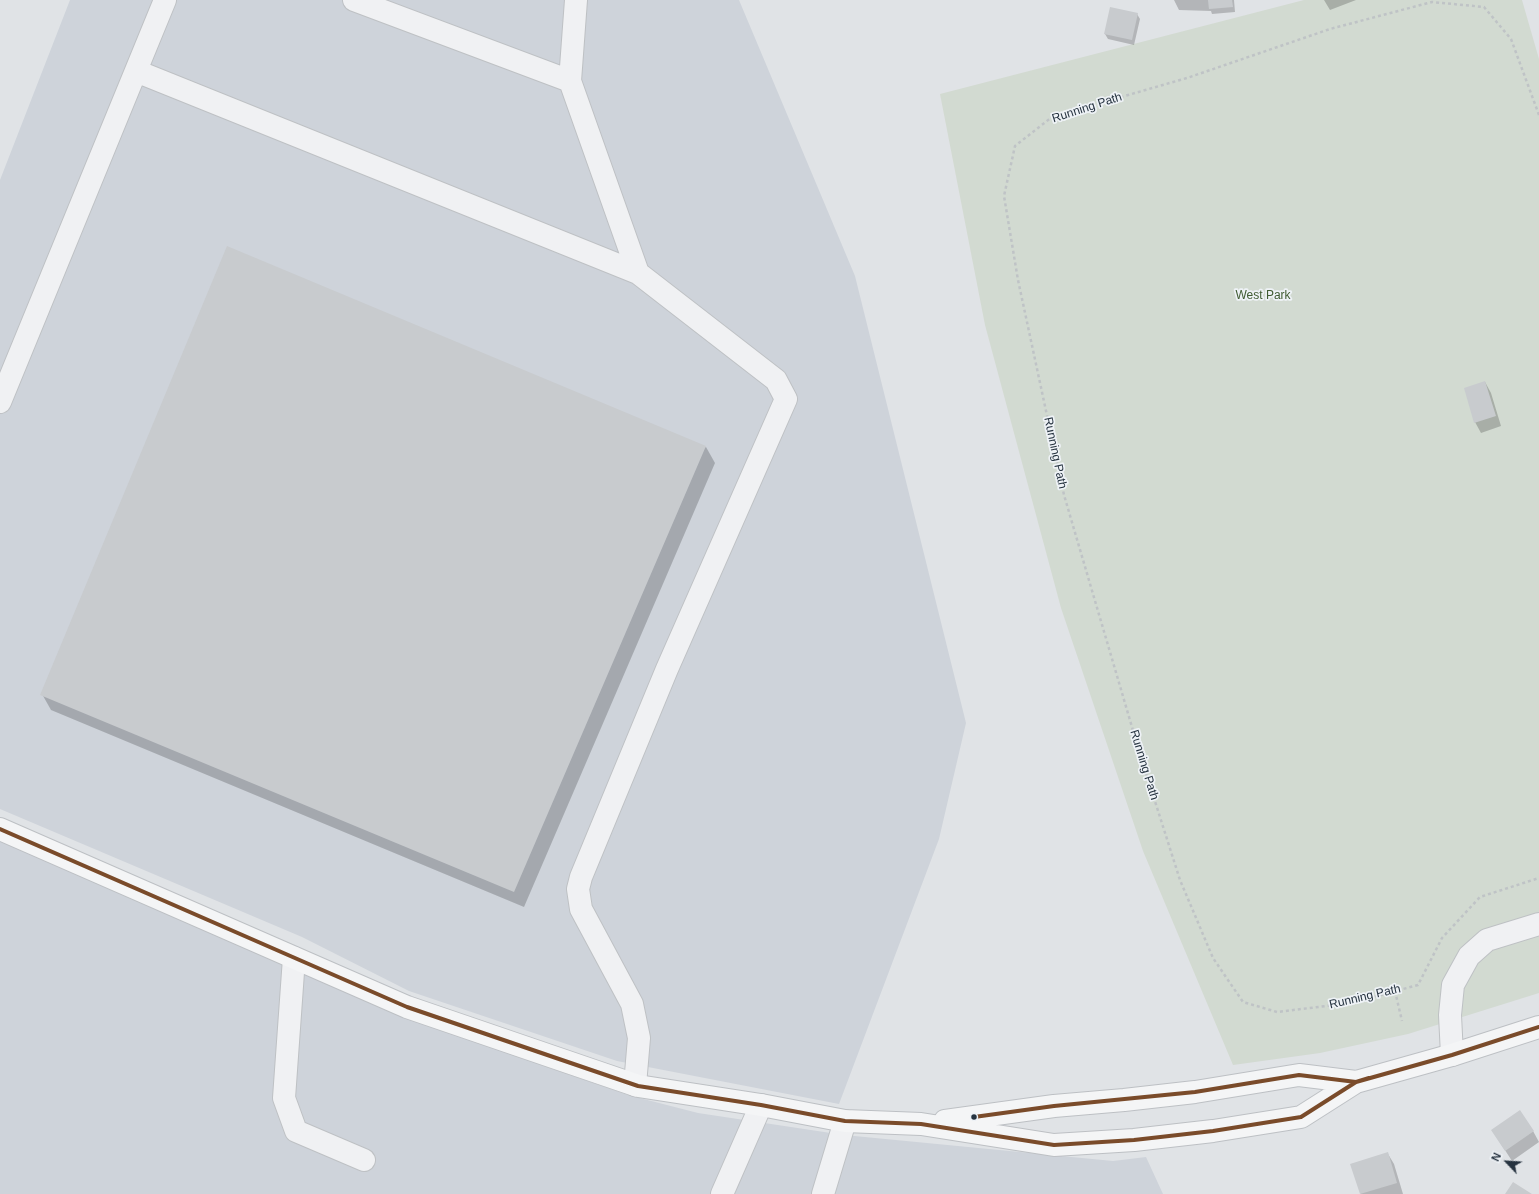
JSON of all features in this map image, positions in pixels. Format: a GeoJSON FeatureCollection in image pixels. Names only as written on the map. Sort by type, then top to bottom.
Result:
{"type":"FeatureCollection","features":[{"type":"Feature","properties":{"kind":"main road"},"geometry":{"type":"LineString","coordinates":[[0,829],[407,1007],[635,1085],[761,1105],[845,1121],[921,1124],[1054,1145],[1134,1140],[1213,1131],[1301,1116],[1356,1082],[1452,1055],[1539,1027]]}},
{"type":"Feature","properties":{"kind":"main road"},"geometry":{"type":"LineString","coordinates":[[921,1124],[1054,1106],[1195,1092],[1299,1075],[1356,1082]]}},
{"type":"Feature","properties":{"kind":"street"},"geometry":{"type":"LineString","coordinates":[[0,402],[165,0]]}},
{"type":"Feature","properties":{"kind":"street"},"geometry":{"type":"LineString","coordinates":[[354,0],[570,81]]}},
{"type":"Feature","properties":{"kind":"street"},"geometry":{"type":"LineString","coordinates":[[576,0],[570,81],[638,274]]}},
{"type":"Feature","properties":{"kind":"street"},"geometry":{"type":"LineString","coordinates":[[136,71],[638,274],[776,380],[786,399],[667,669],[581,877],[578,889],[582,909],[632,1004],[639,1038],[635,1085]]}},
{"type":"Feature","properties":{"kind":"street"},"geometry":{"type":"LineString","coordinates":[[1452,1055],[1450,1014],[1453,985],[1469,956],[1487,940],[1539,924]]}},
{"type":"Feature","properties":{"kind":"street"},"geometry":{"type":"LineString","coordinates":[[294,958],[284,1098],[296,1131],[364,1160]]}},
{"type":"Feature","properties":{"kind":"street"},"geometry":{"type":"LineString","coordinates":[[722,1194],[761,1105]]}},
{"type":"Feature","properties":{"kind":"street"},"geometry":{"type":"LineString","coordinates":[[823,1194],[845,1121]]}},
{"type":"Feature","properties":{"kind":"path","name":"Running Path"},"geometry":{"type":"LineString","coordinates":[[1539,115],[1511,39],[1484,7],[1432,2],[1330,29],[1187,78],[1052,117],[1015,146],[1004,196],[1018,280],[1064,495],[1139,751],[1180,880],[1213,958],[1243,1002],[1277,1012],[1352,1003],[1418,985],[1442,938],[1480,897],[1539,878]]}},
{"type":"Feature","properties":{"kind":"path"},"geometry":{"type":"LineString","coordinates":[[1395,991],[1402,1021]]}},
{"type":"Feature","properties":{"kind":"shaded area"},"geometry":{"type":"Polygon","coordinates":[[[70,0],[739,0],[855,276],[966,723],[939,839],[839,1104],[617,1061],[409,991],[302,937],[0,809],[0,180],[70,0]]]}},
{"type":"Feature","properties":{"kind":"shaded area"},"geometry":{"type":"Polygon","coordinates":[[[0,841],[401,1016],[628,1095],[698,1113],[844,1135],[1113,1161],[1146,1157],[1163,1194],[0,1194],[0,841]]]}},
{"type":"Feature","properties":{"kind":"green space","name":"West Park"},"geometry":{"type":"Polygon","coordinates":[[[1304,0],[1522,0],[1539,59],[1539,993],[1408,1034],[1320,1053],[1233,1065],[1143,851],[1061,608],[985,325],[940,94],[1304,0]]]}},
{"type":"Feature","properties":{"kind":"building"},"geometry":{"type":"Polygon","coordinates":[[[1208,0],[1232,0],[1233,7],[1209,9],[1208,0]]]}},
{"type":"Feature","properties":{"kind":"building"},"geometry":{"type":"Polygon","coordinates":[[[1110,7],[1138,13],[1132,40],[1104,34],[1110,7]]]}},
{"type":"Feature","properties":{"kind":"building"},"geometry":{"type":"Polygon","coordinates":[[[227,246],[706,446],[514,892],[40,695],[227,246]]]}},
{"type":"Feature","properties":{"kind":"building"},"geometry":{"type":"Polygon","coordinates":[[[1485,381],[1496,416],[1474,423],[1464,388],[1485,381]]]}},
{"type":"Feature","properties":{"kind":"building"},"geometry":{"type":"Polygon","coordinates":[[[1520,1110],[1534,1131],[1505,1151],[1491,1130],[1520,1110]]]}},
{"type":"Feature","properties":{"kind":"building"},"geometry":{"type":"Polygon","coordinates":[[[1388,1152],[1397,1183],[1360,1194],[1350,1164],[1388,1152]]]}},
{"type":"Feature","properties":{"kind":"building"},"geometry":{"type":"Polygon","coordinates":[[[1513,1182],[1532,1194],[1505,1194],[1513,1182]]]}},
{"type":"Feature","properties":{"kind":"transit line"},"geometry":{"type":"LineString","coordinates":[[0,829],[407,1007],[638,1086],[761,1105],[845,1121],[921,1124],[1054,1145],[1134,1140],[1213,1131],[1301,1117],[1356,1082],[1452,1055],[1539,1027]]}},
{"type":"Feature","properties":{"kind":"transit line"},"geometry":{"type":"LineString","coordinates":[[974,1117],[1054,1106],[1195,1092],[1299,1075],[1356,1082],[1369,1078]]}}]}
